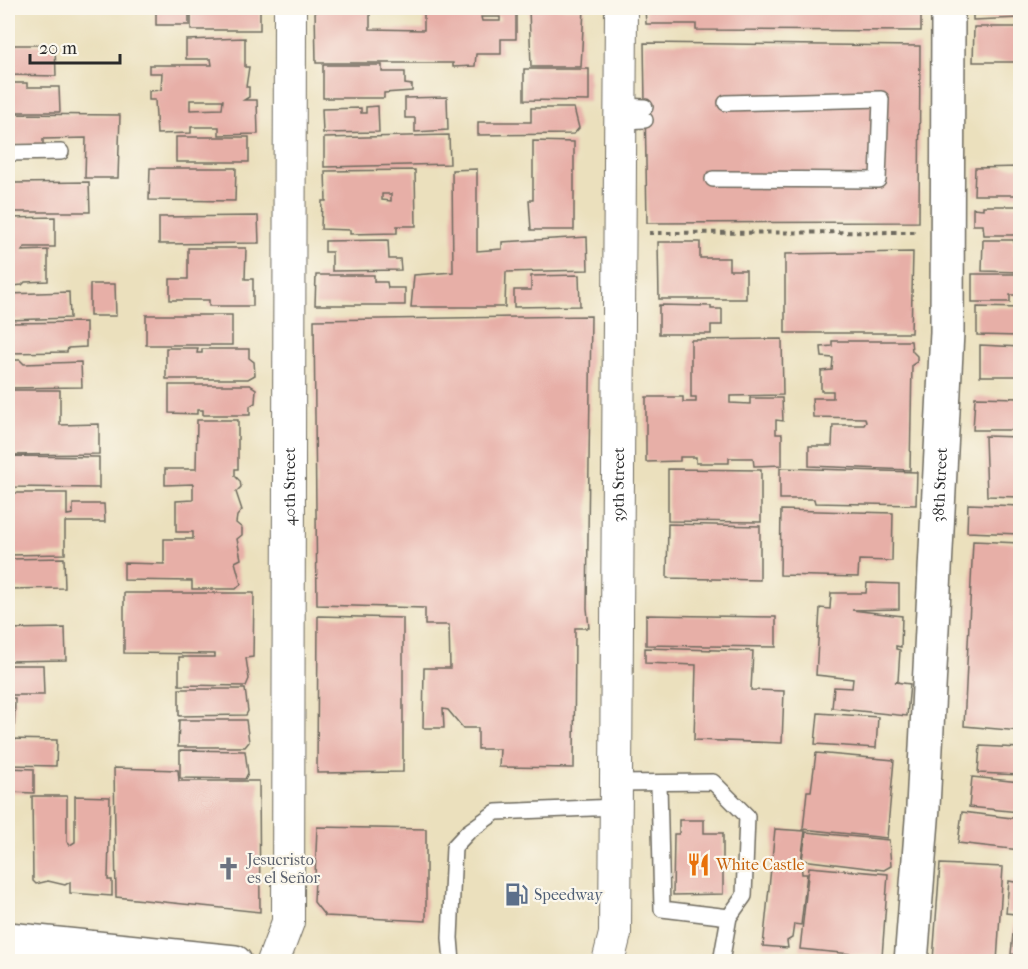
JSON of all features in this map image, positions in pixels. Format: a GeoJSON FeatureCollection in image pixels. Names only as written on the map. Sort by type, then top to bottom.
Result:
{"type":"FeatureCollection","features":[{"type":"Feature","properties":{"kind":"street","name":"40th Street"},"geometry":{"type":"LineString","coordinates":[[273,962],[288,922],[290,8]]}},
{"type":"Feature","properties":{"kind":"street","name":"39th Street"},"geometry":{"type":"LineString","coordinates":[[608,962],[615,934],[616,795],[633,114],[621,8]]}},
{"type":"Feature","properties":{"kind":"street","name":"38th Street"},"geometry":{"type":"LineString","coordinates":[[911,962],[923,807],[947,332],[948,8]]}},
{"type":"Feature","properties":{"kind":"street"},"geometry":{"type":"LineString","coordinates":[[8,939],[235,962]]}},
{"type":"Feature","properties":{"kind":"lane"},"geometry":{"type":"LineString","coordinates":[[713,178],[878,180],[881,99],[726,103]]}},
{"type":"Feature","properties":{"kind":"lane"},"geometry":{"type":"LineString","coordinates":[[8,153],[61,152]]}},
{"type":"Feature","properties":{"kind":"lane"},"geometry":{"type":"LineString","coordinates":[[452,962],[450,938],[454,847],[468,832],[496,812],[616,795],[659,785],[713,782],[747,816],[744,896],[729,917],[721,962]]}},
{"type":"Feature","properties":{"kind":"lane"},"geometry":{"type":"LineString","coordinates":[[659,785],[662,909],[729,917]]}},
{"type":"Feature","properties":{"kind":"path"},"geometry":{"type":"LineString","coordinates":[[639,232],[926,232]]}},
{"type":"Feature","properties":{"kind":"building"},"geometry":{"type":"Polygon","coordinates":[[[156,8],[189,8],[189,25],[156,25],[156,8]]]}},
{"type":"Feature","properties":{"kind":"building"},"geometry":{"type":"Polygon","coordinates":[[[191,8],[260,8],[260,30],[191,30],[191,8]]]}},
{"type":"Feature","properties":{"kind":"building"},"geometry":{"type":"Polygon","coordinates":[[[315,8],[370,8],[370,29],[424,30],[424,8],[516,8],[516,39],[501,39],[501,54],[476,54],[475,66],[453,67],[453,63],[316,63],[315,8]],[[481,17],[482,21],[500,21],[500,17],[481,17]]]}},
{"type":"Feature","properties":{"kind":"building"},"geometry":{"type":"Polygon","coordinates":[[[529,8],[584,8],[581,67],[531,67],[529,8]]]}},
{"type":"Feature","properties":{"kind":"building"},"geometry":{"type":"Polygon","coordinates":[[[645,8],[921,8],[921,31],[696,30],[696,24],[646,24],[645,8]]]}},
{"type":"Feature","properties":{"kind":"building"},"geometry":{"type":"Polygon","coordinates":[[[973,8],[1020,8],[1020,18],[973,20],[973,8]]]}},
{"type":"Feature","properties":{"kind":"building"},"geometry":{"type":"Polygon","coordinates":[[[974,27],[1020,27],[1020,62],[973,62],[974,27]]]}},
{"type":"Feature","properties":{"kind":"building"},"geometry":{"type":"Polygon","coordinates":[[[245,38],[245,67],[249,67],[246,87],[249,87],[249,97],[244,100],[257,100],[258,134],[219,135],[219,127],[191,127],[191,133],[157,134],[155,100],[149,100],[149,91],[161,90],[162,73],[149,73],[149,65],[212,65],[211,59],[186,59],[186,40],[245,38]],[[190,100],[190,110],[222,109],[223,100],[190,100]]]}},
{"type":"Feature","properties":{"kind":"building"},"geometry":{"type":"Polygon","coordinates":[[[644,43],[920,46],[919,222],[647,223],[644,43]]]}},
{"type":"Feature","properties":{"kind":"building"},"geometry":{"type":"Polygon","coordinates":[[[8,45],[55,45],[56,76],[8,75],[8,45]]]}},
{"type":"Feature","properties":{"kind":"building"},"geometry":{"type":"Polygon","coordinates":[[[323,65],[382,65],[382,72],[405,72],[405,84],[412,85],[412,91],[384,93],[384,98],[323,98],[323,65]]]}},
{"type":"Feature","properties":{"kind":"building"},"geometry":{"type":"Polygon","coordinates":[[[524,69],[589,69],[589,101],[524,100],[524,69]]]}},
{"type":"Feature","properties":{"kind":"building"},"geometry":{"type":"Polygon","coordinates":[[[8,83],[27,83],[27,87],[59,87],[60,112],[8,112],[8,83]]]}},
{"type":"Feature","properties":{"kind":"building"},"geometry":{"type":"Polygon","coordinates":[[[447,97],[448,130],[415,132],[415,118],[405,118],[405,98],[447,97]]]}},
{"type":"Feature","properties":{"kind":"building"},"geometry":{"type":"Polygon","coordinates":[[[378,106],[379,132],[323,133],[322,109],[361,108],[361,113],[366,113],[366,107],[378,106]]]}},
{"type":"Feature","properties":{"kind":"building"},"geometry":{"type":"Polygon","coordinates":[[[531,108],[574,108],[579,128],[574,134],[478,135],[478,122],[531,122],[531,108]]]}},
{"type":"Feature","properties":{"kind":"building"},"geometry":{"type":"Polygon","coordinates":[[[8,114],[120,115],[118,178],[85,178],[86,138],[43,139],[43,145],[8,145],[8,114]]]}},
{"type":"Feature","properties":{"kind":"building"},"geometry":{"type":"Polygon","coordinates":[[[449,135],[450,164],[324,167],[324,138],[449,135]]]}},
{"type":"Feature","properties":{"kind":"building"},"geometry":{"type":"Polygon","coordinates":[[[176,137],[249,137],[249,162],[176,162],[176,137]]]}},
{"type":"Feature","properties":{"kind":"building"},"geometry":{"type":"Polygon","coordinates":[[[533,141],[574,142],[574,230],[531,230],[529,200],[533,200],[533,141]]]}},
{"type":"Feature","properties":{"kind":"building"},"geometry":{"type":"Polygon","coordinates":[[[1020,167],[1020,195],[974,195],[975,168],[1020,167]]]}},
{"type":"Feature","properties":{"kind":"building"},"geometry":{"type":"Polygon","coordinates":[[[150,168],[236,168],[235,201],[149,200],[150,168]]]}},
{"type":"Feature","properties":{"kind":"building"},"geometry":{"type":"Polygon","coordinates":[[[477,169],[477,251],[502,249],[502,242],[587,237],[588,270],[506,272],[505,307],[411,307],[414,275],[453,272],[452,170],[477,169]]]}},
{"type":"Feature","properties":{"kind":"building"},"geometry":{"type":"Polygon","coordinates":[[[415,170],[416,226],[397,226],[397,233],[350,234],[350,230],[321,229],[322,201],[326,201],[325,171],[415,170]],[[382,194],[382,200],[391,201],[391,194],[382,194]]]}},
{"type":"Feature","properties":{"kind":"building"},"geometry":{"type":"Polygon","coordinates":[[[89,182],[90,212],[14,212],[14,183],[89,182]]]}},
{"type":"Feature","properties":{"kind":"building"},"geometry":{"type":"Polygon","coordinates":[[[983,206],[1020,206],[1020,235],[984,235],[983,225],[973,225],[973,208],[983,209],[983,206]]]}},
{"type":"Feature","properties":{"kind":"building"},"geometry":{"type":"Polygon","coordinates":[[[258,216],[259,243],[159,244],[159,217],[258,216]]]}},
{"type":"Feature","properties":{"kind":"building"},"geometry":{"type":"Polygon","coordinates":[[[55,217],[55,247],[25,247],[22,251],[48,250],[48,281],[25,282],[22,285],[13,286],[8,282],[8,251],[12,250],[8,246],[8,218],[55,217]]]}},
{"type":"Feature","properties":{"kind":"building"},"geometry":{"type":"Polygon","coordinates":[[[388,240],[389,259],[400,259],[401,270],[332,271],[332,252],[325,252],[325,241],[388,240]]]}},
{"type":"Feature","properties":{"kind":"building"},"geometry":{"type":"Polygon","coordinates":[[[983,240],[1014,240],[1014,256],[1020,256],[1020,272],[982,271],[983,240]]]}},
{"type":"Feature","properties":{"kind":"building"},"geometry":{"type":"Polygon","coordinates":[[[658,242],[700,242],[700,258],[729,258],[729,270],[746,270],[746,299],[659,299],[658,242]]]}},
{"type":"Feature","properties":{"kind":"building"},"geometry":{"type":"Polygon","coordinates":[[[188,248],[246,248],[245,279],[253,279],[253,306],[209,306],[209,300],[170,300],[170,279],[188,279],[188,248]]]}},
{"type":"Feature","properties":{"kind":"building"},"geometry":{"type":"Polygon","coordinates":[[[913,252],[911,333],[785,333],[785,254],[913,252]]]}},
{"type":"Feature","properties":{"kind":"building"},"geometry":{"type":"Polygon","coordinates":[[[972,274],[1020,274],[1020,295],[1010,295],[1010,302],[972,302],[972,274]]]}},
{"type":"Feature","properties":{"kind":"building"},"geometry":{"type":"Polygon","coordinates":[[[316,275],[374,275],[374,282],[387,282],[388,288],[405,288],[405,305],[315,305],[316,275]]]}},
{"type":"Feature","properties":{"kind":"building"},"geometry":{"type":"Polygon","coordinates":[[[579,275],[580,306],[514,307],[514,290],[531,290],[531,276],[579,275]]]}},
{"type":"Feature","properties":{"kind":"building"},"geometry":{"type":"Polygon","coordinates":[[[90,284],[115,284],[116,316],[90,316],[90,284]]]}},
{"type":"Feature","properties":{"kind":"building"},"geometry":{"type":"Polygon","coordinates":[[[69,292],[70,318],[8,320],[8,294],[69,292]]]}},
{"type":"Feature","properties":{"kind":"building"},"geometry":{"type":"Polygon","coordinates":[[[659,305],[711,306],[711,309],[722,309],[722,325],[711,325],[711,334],[659,334],[659,305]]]}},
{"type":"Feature","properties":{"kind":"building"},"geometry":{"type":"Polygon","coordinates":[[[977,307],[1020,308],[1020,336],[977,335],[977,307]]]}},
{"type":"Feature","properties":{"kind":"building"},"geometry":{"type":"Polygon","coordinates":[[[146,315],[232,315],[232,345],[146,345],[146,315]]]}},
{"type":"Feature","properties":{"kind":"building"},"geometry":{"type":"Polygon","coordinates":[[[591,316],[587,608],[589,628],[575,628],[574,768],[499,767],[500,749],[478,749],[478,728],[463,728],[448,710],[443,709],[444,728],[423,728],[424,668],[450,668],[449,625],[425,625],[425,608],[317,605],[314,320],[591,316]]]}},
{"type":"Feature","properties":{"kind":"building"},"geometry":{"type":"Polygon","coordinates":[[[86,322],[86,347],[68,348],[67,352],[8,353],[8,323],[86,322]]]}},
{"type":"Feature","properties":{"kind":"building"},"geometry":{"type":"Polygon","coordinates":[[[782,339],[783,395],[730,396],[730,403],[750,404],[750,398],[782,398],[783,421],[776,420],[776,434],[782,434],[782,465],[754,466],[753,458],[729,458],[729,463],[696,463],[696,457],[680,457],[680,461],[646,462],[646,397],[683,397],[683,402],[696,402],[696,397],[691,397],[691,340],[782,339]]]}},
{"type":"Feature","properties":{"kind":"building"},"geometry":{"type":"Polygon","coordinates":[[[832,341],[911,341],[917,362],[912,365],[910,470],[809,466],[809,446],[832,446],[833,425],[864,425],[866,422],[865,418],[813,417],[812,398],[833,398],[833,391],[821,391],[821,371],[832,370],[833,358],[822,357],[821,347],[832,346],[832,341]]]}},
{"type":"Feature","properties":{"kind":"building"},"geometry":{"type":"Polygon","coordinates":[[[980,345],[1020,347],[1020,376],[980,376],[980,345]]]}},
{"type":"Feature","properties":{"kind":"building"},"geometry":{"type":"Polygon","coordinates":[[[166,348],[198,348],[197,353],[202,353],[202,349],[249,349],[249,358],[254,362],[255,375],[248,379],[166,379],[166,348]]]}},
{"type":"Feature","properties":{"kind":"building"},"geometry":{"type":"Polygon","coordinates":[[[12,360],[20,360],[24,364],[81,362],[82,387],[8,388],[8,365],[12,360]]]}},
{"type":"Feature","properties":{"kind":"building"},"geometry":{"type":"Polygon","coordinates":[[[169,385],[250,385],[256,389],[255,403],[250,406],[250,415],[203,415],[203,410],[197,410],[197,414],[169,413],[169,385]]]}},
{"type":"Feature","properties":{"kind":"building"},"geometry":{"type":"Polygon","coordinates":[[[8,390],[60,390],[60,425],[99,424],[99,454],[8,455],[8,390]]]}},
{"type":"Feature","properties":{"kind":"building"},"geometry":{"type":"Polygon","coordinates":[[[975,397],[1020,398],[1020,430],[973,430],[975,397]]]}},
{"type":"Feature","properties":{"kind":"building"},"geometry":{"type":"Polygon","coordinates":[[[197,420],[238,420],[238,469],[235,469],[235,476],[240,481],[241,487],[236,492],[242,510],[237,516],[236,523],[242,528],[242,535],[237,539],[241,559],[235,562],[241,584],[236,589],[192,589],[192,581],[124,580],[124,563],[164,564],[164,539],[193,539],[193,532],[176,532],[176,501],[193,500],[193,484],[165,485],[165,469],[196,469],[197,420]]]}},
{"type":"Feature","properties":{"kind":"building"},"geometry":{"type":"Polygon","coordinates":[[[985,436],[1020,437],[1020,497],[987,496],[985,436]]]}},
{"type":"Feature","properties":{"kind":"building"},"geometry":{"type":"Polygon","coordinates":[[[8,456],[99,457],[99,488],[8,487],[8,456]]]}},
{"type":"Feature","properties":{"kind":"building"},"geometry":{"type":"Polygon","coordinates":[[[780,468],[917,472],[916,505],[815,503],[814,499],[780,499],[780,468]]]}},
{"type":"Feature","properties":{"kind":"building"},"geometry":{"type":"Polygon","coordinates":[[[668,469],[761,470],[761,522],[668,521],[668,469]]]}},
{"type":"Feature","properties":{"kind":"building"},"geometry":{"type":"Polygon","coordinates":[[[8,493],[67,493],[67,515],[73,514],[73,504],[104,504],[105,522],[65,522],[65,554],[8,555],[8,493]]]}},
{"type":"Feature","properties":{"kind":"building"},"geometry":{"type":"Polygon","coordinates":[[[968,504],[1020,506],[1020,534],[967,532],[968,504]]]}},
{"type":"Feature","properties":{"kind":"building"},"geometry":{"type":"Polygon","coordinates":[[[781,510],[893,513],[892,561],[859,560],[858,577],[780,575],[781,510]]]}},
{"type":"Feature","properties":{"kind":"building"},"geometry":{"type":"Polygon","coordinates":[[[668,524],[760,526],[760,580],[667,578],[668,524]]]}},
{"type":"Feature","properties":{"kind":"building"},"geometry":{"type":"Polygon","coordinates":[[[973,541],[1020,543],[1020,731],[964,726],[973,541]]]}},
{"type":"Feature","properties":{"kind":"building"},"geometry":{"type":"Polygon","coordinates":[[[64,558],[65,588],[8,589],[8,559],[64,558]]]}},
{"type":"Feature","properties":{"kind":"building"},"geometry":{"type":"Polygon","coordinates":[[[867,583],[899,584],[899,609],[852,610],[902,616],[901,647],[896,646],[896,649],[900,650],[898,681],[895,682],[910,684],[907,716],[832,708],[834,687],[852,688],[853,679],[816,675],[820,608],[830,609],[831,593],[866,593],[867,583]]]}},
{"type":"Feature","properties":{"kind":"building"},"geometry":{"type":"Polygon","coordinates":[[[124,593],[254,593],[253,657],[246,658],[249,679],[246,686],[179,685],[179,657],[215,657],[215,654],[124,653],[124,593]]]}},
{"type":"Feature","properties":{"kind":"building"},"geometry":{"type":"Polygon","coordinates":[[[646,615],[776,617],[776,647],[646,645],[646,615]]]}},
{"type":"Feature","properties":{"kind":"building"},"geometry":{"type":"Polygon","coordinates":[[[318,616],[403,618],[403,772],[317,773],[318,616]]]}},
{"type":"Feature","properties":{"kind":"building"},"geometry":{"type":"Polygon","coordinates":[[[65,628],[66,660],[8,661],[8,629],[65,628]]]}},
{"type":"Feature","properties":{"kind":"building"},"geometry":{"type":"Polygon","coordinates":[[[645,648],[753,651],[751,690],[784,691],[782,743],[694,740],[696,665],[645,663],[645,648]]]}},
{"type":"Feature","properties":{"kind":"building"},"geometry":{"type":"Polygon","coordinates":[[[8,665],[43,665],[44,695],[8,695],[8,665]]]}},
{"type":"Feature","properties":{"kind":"building"},"geometry":{"type":"Polygon","coordinates":[[[179,689],[245,689],[248,711],[246,715],[179,716],[179,689]]]}},
{"type":"Feature","properties":{"kind":"building"},"geometry":{"type":"Polygon","coordinates":[[[8,698],[15,698],[14,736],[8,736],[8,698]]]}},
{"type":"Feature","properties":{"kind":"building"},"geometry":{"type":"Polygon","coordinates":[[[818,713],[878,717],[876,748],[815,744],[818,713]]]}},
{"type":"Feature","properties":{"kind":"building"},"geometry":{"type":"Polygon","coordinates":[[[179,720],[246,720],[249,742],[245,747],[178,747],[179,720]]]}},
{"type":"Feature","properties":{"kind":"building"},"geometry":{"type":"Polygon","coordinates":[[[8,739],[57,740],[56,766],[8,765],[8,739]]]}},
{"type":"Feature","properties":{"kind":"building"},"geometry":{"type":"Polygon","coordinates":[[[980,746],[1020,748],[1020,775],[978,773],[980,746]]]}},
{"type":"Feature","properties":{"kind":"building"},"geometry":{"type":"Polygon","coordinates":[[[180,750],[245,751],[248,773],[245,779],[180,778],[180,750]]]}},
{"type":"Feature","properties":{"kind":"building"},"geometry":{"type":"Polygon","coordinates":[[[816,753],[894,760],[887,838],[803,829],[807,791],[811,791],[816,753]]]}},
{"type":"Feature","properties":{"kind":"building"},"geometry":{"type":"Polygon","coordinates":[[[8,768],[34,769],[34,793],[8,792],[8,768]]]}},
{"type":"Feature","properties":{"kind":"building"},"geometry":{"type":"Polygon","coordinates":[[[114,768],[178,770],[179,781],[259,781],[260,912],[116,897],[114,768]]]}},
{"type":"Feature","properties":{"kind":"building"},"geometry":{"type":"Polygon","coordinates":[[[972,777],[1020,782],[1019,812],[969,807],[972,777]]]}},
{"type":"Feature","properties":{"kind":"building"},"geometry":{"type":"Polygon","coordinates":[[[32,796],[67,796],[67,842],[70,845],[75,842],[75,796],[110,797],[108,880],[112,880],[112,896],[70,893],[70,882],[65,885],[48,881],[36,884],[33,881],[32,796]]]}},
{"type":"Feature","properties":{"kind":"building"},"geometry":{"type":"Polygon","coordinates":[[[962,812],[1020,819],[1020,850],[958,843],[962,812]]]}},
{"type":"Feature","properties":{"kind":"building","name":"White Castle"},"geometry":{"type":"Polygon","coordinates":[[[679,820],[704,820],[704,833],[723,833],[723,894],[673,895],[674,834],[679,834],[679,820]]]}},
{"type":"Feature","properties":{"kind":"building"},"geometry":{"type":"Polygon","coordinates":[[[317,827],[426,829],[426,921],[325,916],[314,902],[317,827]]]}},
{"type":"Feature","properties":{"kind":"building"},"geometry":{"type":"Polygon","coordinates":[[[775,829],[805,831],[801,861],[802,874],[807,874],[801,925],[794,924],[792,938],[787,941],[788,948],[763,946],[775,829]]]}},
{"type":"Feature","properties":{"kind":"building"},"geometry":{"type":"Polygon","coordinates":[[[806,832],[889,840],[891,866],[884,870],[802,860],[806,832]]]}},
{"type":"Feature","properties":{"kind":"building"},"geometry":{"type":"Polygon","coordinates":[[[940,864],[1003,867],[997,962],[933,960],[940,864]]]}},
{"type":"Feature","properties":{"kind":"building"},"geometry":{"type":"Polygon","coordinates":[[[809,867],[888,874],[882,957],[800,949],[809,867]]]}},
{"type":"Feature","properties":{"kind":"building"},"geometry":{"type":"Polygon","coordinates":[[[1009,881],[1020,883],[1020,959],[1018,955],[1011,954],[1015,914],[1006,913],[1009,881]]]}},
{"type":"Feature","properties":{"kind":"place","name":"White Castle"},"geometry":{"type":"Point","coordinates":[698,864]}},
{"type":"Feature","properties":{"kind":"place","name":"Jesucristo es el Señor"},"geometry":{"type":"Point","coordinates":[229,868]}},
{"type":"Feature","properties":{"kind":"place","name":"Speedway"},"geometry":{"type":"Point","coordinates":[516,894]}}]}
